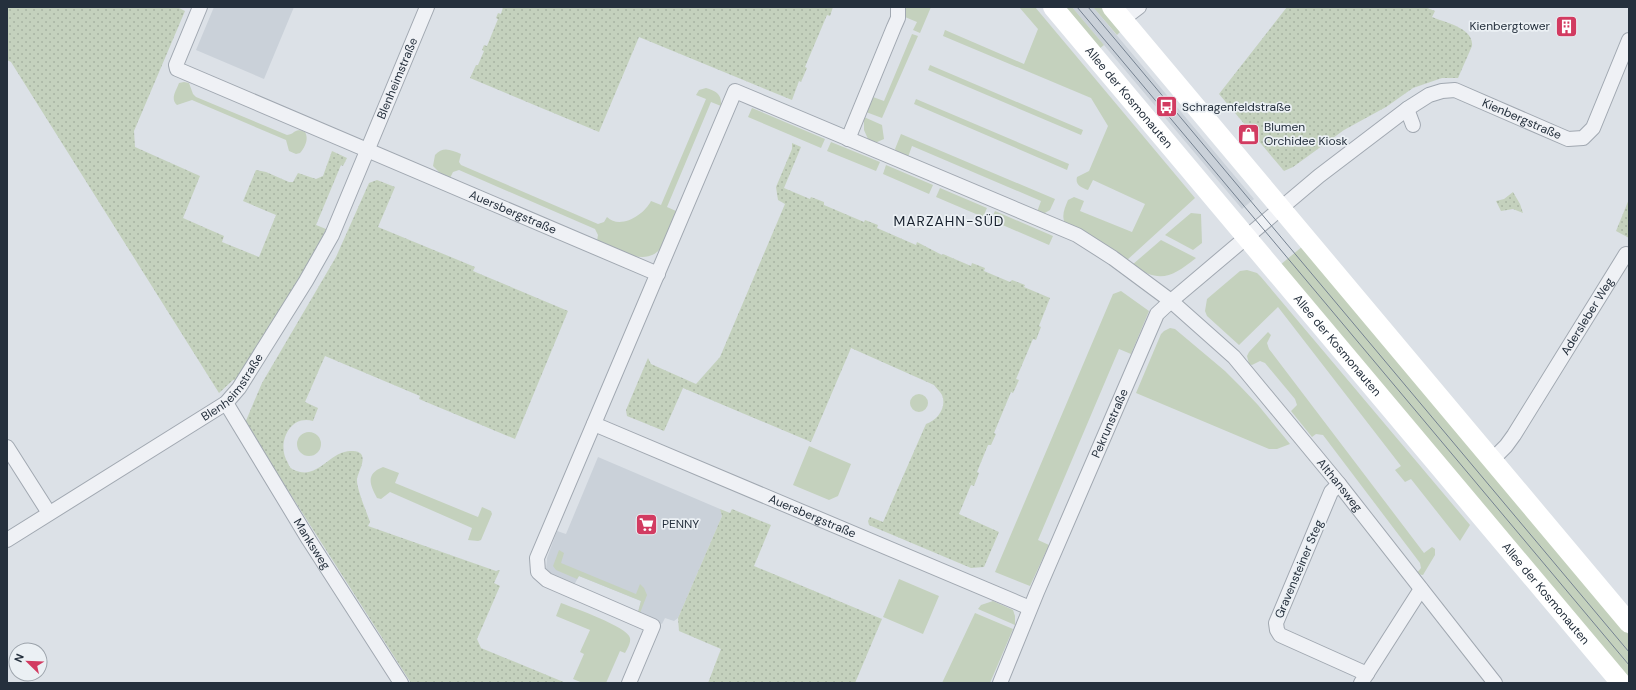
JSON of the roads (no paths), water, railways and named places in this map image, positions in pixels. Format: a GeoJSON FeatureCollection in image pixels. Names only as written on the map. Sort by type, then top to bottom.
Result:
{"type":"FeatureCollection","features":[{"type":"Feature","properties":{"kind":"main road","name":"Allee der Kosmonauten"},"geometry":{"type":"LineString","coordinates":[[1053,7],[1621,683]]}},
{"type":"Feature","properties":{"kind":"main road"},"geometry":{"type":"LineString","coordinates":[[1117,13],[1629,623]]}},
{"type":"Feature","properties":{"kind":"street"},"geometry":{"type":"LineString","coordinates":[[200,7],[176,65],[177,69],[367,150]]}},
{"type":"Feature","properties":{"kind":"street","name":"Blenheimstraße"},"geometry":{"type":"LineString","coordinates":[[7,540],[226,403],[245,379],[322,255],[332,235],[427,7]]}},
{"type":"Feature","properties":{"kind":"street"},"geometry":{"type":"LineString","coordinates":[[848,139],[898,18],[898,7]]}},
{"type":"Feature","properties":{"kind":"street"},"geometry":{"type":"LineString","coordinates":[[1117,13],[1139,7]]}},
{"type":"Feature","properties":{"kind":"street","name":"Kienbergstraße"},"geometry":{"type":"LineString","coordinates":[[1281,208],[1338,161],[1407,109],[1429,95],[1442,91],[1455,90],[1568,139],[1583,138],[1593,128],[1629,40]]}},
{"type":"Feature","properties":{"kind":"street"},"geometry":{"type":"LineString","coordinates":[[629,683],[653,626],[547,580],[538,572],[537,558],[735,91],[1077,235],[1113,258],[1171,301]]}},
{"type":"Feature","properties":{"kind":"street"},"geometry":{"type":"LineString","coordinates":[[1407,109],[1413,125]]}},
{"type":"Feature","properties":{"kind":"street","name":"Auersbergstraße"},"geometry":{"type":"LineString","coordinates":[[367,150],[658,274]]}},
{"type":"Feature","properties":{"kind":"street","name":"Pekrunstraße"},"geometry":{"type":"LineString","coordinates":[[1000,683],[1030,608],[1157,314],[1281,208]]}},
{"type":"Feature","properties":{"kind":"street","name":"Adersleber Weg"},"geometry":{"type":"LineString","coordinates":[[1492,460],[1506,446],[1514,435],[1557,359],[1626,254],[1629,256]]}},
{"type":"Feature","properties":{"kind":"street","name":"Althansweg"},"geometry":{"type":"LineString","coordinates":[[1171,301],[1234,357],[1339,484],[1495,683]]}},
{"type":"Feature","properties":{"kind":"street","name":"Manksweg"},"geometry":{"type":"LineString","coordinates":[[226,403],[309,540],[401,683]]}},
{"type":"Feature","properties":{"kind":"street","name":"Auersbergstraße"},"geometry":{"type":"LineString","coordinates":[[594,424],[1030,608]]}},
{"type":"Feature","properties":{"kind":"street"},"geometry":{"type":"LineString","coordinates":[[7,447],[49,513]]}},
{"type":"Feature","properties":{"kind":"street","name":"Gravensteiner Steg"},"geometry":{"type":"LineString","coordinates":[[1339,484],[1331,492],[1276,623],[1277,630],[1280,635],[1364,678],[1421,589]]}},
{"type":"Feature","properties":{"kind":"tram line"},"geometry":{"type":"LineString","coordinates":[[1077,7],[1629,665]]}},
{"type":"Feature","properties":{"kind":"tram line"},"geometry":{"type":"LineString","coordinates":[[1088,7],[1629,652]]}},
{"type":"Feature","properties":{"kind":"place","name":"Kienbergtower"},"geometry":{"type":"Point","coordinates":[1566,26]}},
{"type":"Feature","properties":{"kind":"place","name":"Schragenfeldstraße"},"geometry":{"type":"Point","coordinates":[1166,107]}},
{"type":"Feature","properties":{"kind":"place","name":"Blumen Orchidee Kiosk"},"geometry":{"type":"Point","coordinates":[1249,134]}},
{"type":"Feature","properties":{"kind":"place","name":"PENNY"},"geometry":{"type":"Point","coordinates":[646,524]}},
{"type":"Feature","properties":{"kind":"district","name":"MARZAHN-SÜD"},"geometry":{"type":"Point","coordinates":[949,221]}}]}
